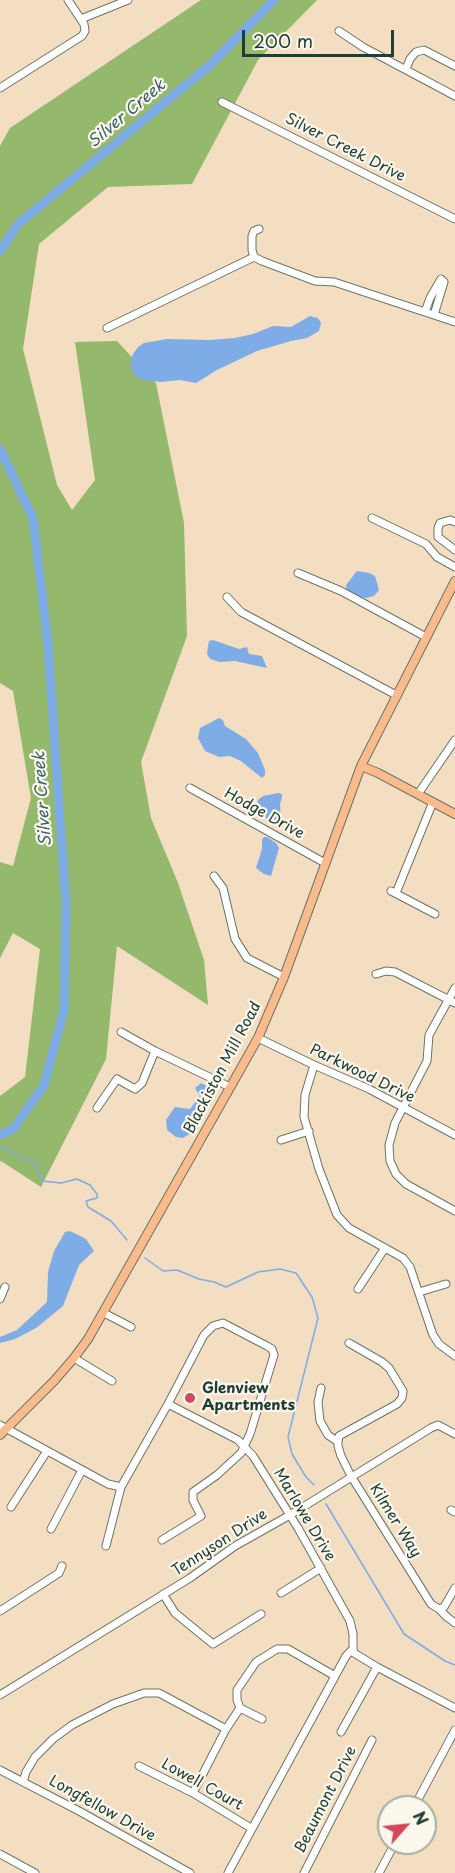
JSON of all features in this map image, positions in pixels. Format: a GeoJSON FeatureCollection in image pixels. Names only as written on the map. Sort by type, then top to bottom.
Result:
{"type":"FeatureCollection","features":[{"type":"Feature","properties":{"kind":"main road","name":"Blackiston Mill Road"},"geometry":{"type":"LineString","coordinates":[[2,1429],[74,1358],[104,1313],[136,1252],[258,1038],[284,977],[361,766],[455,581]]}},
{"type":"Feature","properties":{"kind":"main road"},"geometry":{"type":"LineString","coordinates":[[361,766],[455,814]]}},
{"type":"Feature","properties":{"kind":"street"},"geometry":{"type":"LineString","coordinates":[[0,88],[14,77],[79,39],[85,31],[84,24],[68,0]]}},
{"type":"Feature","properties":{"kind":"street"},"geometry":{"type":"LineString","coordinates":[[81,19],[128,0]]}},
{"type":"Feature","properties":{"kind":"street"},"geometry":{"type":"LineString","coordinates":[[339,31],[363,48],[455,96]]}},
{"type":"Feature","properties":{"kind":"street"},"geometry":{"type":"LineString","coordinates":[[406,69],[416,52],[424,50],[455,66]]}},
{"type":"Feature","properties":{"kind":"street","name":"Silver Creek Drive"},"geometry":{"type":"LineString","coordinates":[[222,102],[455,219]]}},
{"type":"Feature","properties":{"kind":"street"},"geometry":{"type":"LineString","coordinates":[[259,229],[254,231],[252,236],[254,257],[279,269],[315,281],[334,282],[455,322]]}},
{"type":"Feature","properties":{"kind":"street"},"geometry":{"type":"LineString","coordinates":[[107,328],[254,257]]}},
{"type":"Feature","properties":{"kind":"street"},"geometry":{"type":"LineString","coordinates":[[425,312],[441,279],[444,282],[434,315]]}},
{"type":"Feature","properties":{"kind":"street"},"geometry":{"type":"LineString","coordinates":[[372,518],[426,544],[437,557],[455,567]]}},
{"type":"Feature","properties":{"kind":"street"},"geometry":{"type":"LineString","coordinates":[[455,522],[450,520],[440,523],[438,528],[438,537],[455,550]]}},
{"type":"Feature","properties":{"kind":"street"},"geometry":{"type":"LineString","coordinates":[[298,573],[341,591],[426,637]]}},
{"type":"Feature","properties":{"kind":"street"},"geometry":{"type":"LineString","coordinates":[[227,597],[241,612],[396,696]]}},
{"type":"Feature","properties":{"kind":"street"},"geometry":{"type":"LineString","coordinates":[[418,794],[455,740]]}},
{"type":"Feature","properties":{"kind":"street","name":"Hodge Drive"},"geometry":{"type":"LineString","coordinates":[[190,788],[325,863]]}},
{"type":"Feature","properties":{"kind":"street"},"geometry":{"type":"LineString","coordinates":[[433,802],[394,892],[435,914]]}},
{"type":"Feature","properties":{"kind":"street"},"geometry":{"type":"LineString","coordinates":[[214,876],[223,888],[229,922],[235,939],[247,958],[284,977]]}},
{"type":"Feature","properties":{"kind":"street"},"geometry":{"type":"LineString","coordinates":[[376,974],[386,971],[395,972],[452,1001]]}},
{"type":"Feature","properties":{"kind":"street"},"geometry":{"type":"LineString","coordinates":[[455,988],[452,1001],[429,1035],[427,1060],[395,1123],[389,1145],[390,1161],[396,1174],[406,1184],[455,1211]]}},
{"type":"Feature","properties":{"kind":"street"},"geometry":{"type":"LineString","coordinates":[[121,1032],[230,1087]]}},
{"type":"Feature","properties":{"kind":"street","name":"Parkwood Drive"},"geometry":{"type":"LineString","coordinates":[[258,1038],[369,1089],[455,1135]]}},
{"type":"Feature","properties":{"kind":"street"},"geometry":{"type":"LineString","coordinates":[[97,1108],[117,1079],[135,1089],[142,1083],[155,1051]]}},
{"type":"Feature","properties":{"kind":"street"},"geometry":{"type":"LineString","coordinates":[[314,1065],[305,1095],[304,1117],[319,1169],[337,1215],[349,1228],[402,1258],[410,1267],[433,1335],[439,1344],[455,1356]]}},
{"type":"Feature","properties":{"kind":"street"},"geometry":{"type":"LineString","coordinates":[[281,1140],[309,1131]]}},
{"type":"Feature","properties":{"kind":"street"},"geometry":{"type":"LineString","coordinates":[[358,1289],[385,1248]]}},
{"type":"Feature","properties":{"kind":"street"},"geometry":{"type":"LineString","coordinates":[[419,1292],[446,1284]]}},
{"type":"Feature","properties":{"kind":"street"},"geometry":{"type":"LineString","coordinates":[[0,1299],[5,1287]]}},
{"type":"Feature","properties":{"kind":"street"},"geometry":{"type":"LineString","coordinates":[[104,1313],[131,1327]]}},
{"type":"Feature","properties":{"kind":"street"},"geometry":{"type":"LineString","coordinates":[[106,1546],[121,1486],[204,1335],[213,1326],[223,1323],[272,1349],[274,1354],[250,1434],[243,1446],[234,1460],[193,1492],[193,1500],[201,1516],[162,1540]]}},
{"type":"Feature","properties":{"kind":"street"},"geometry":{"type":"LineString","coordinates":[[338,1442],[339,1437],[397,1404],[402,1398],[403,1391],[389,1368],[349,1343]]}},
{"type":"Feature","properties":{"kind":"street"},"geometry":{"type":"LineString","coordinates":[[74,1358],[112,1381]]}},
{"type":"Feature","properties":{"kind":"street","name":"Kilmer Way"},"geometry":{"type":"LineString","coordinates":[[321,1388],[318,1402],[320,1421],[328,1435],[338,1442],[341,1456],[351,1476],[431,1604],[455,1623]]}},
{"type":"Feature","properties":{"kind":"street","name":"Marlowe Drive"},"geometry":{"type":"LineString","coordinates":[[168,1404],[238,1440],[253,1456],[290,1515],[350,1621],[353,1649]]}},
{"type":"Feature","properties":{"kind":"street","name":"Tennyson Drive"},"geometry":{"type":"LineString","coordinates":[[0,1695],[190,1578],[235,1546],[438,1425],[455,1434]]}},
{"type":"Feature","properties":{"kind":"street"},"geometry":{"type":"LineString","coordinates":[[2,1429],[108,1484],[121,1486]]}},
{"type":"Feature","properties":{"kind":"street"},"geometry":{"type":"LineString","coordinates":[[11,1507],[47,1451]]}},
{"type":"Feature","properties":{"kind":"street"},"geometry":{"type":"LineString","coordinates":[[51,1529],[82,1470]]}},
{"type":"Feature","properties":{"kind":"street"},"geometry":{"type":"LineString","coordinates":[[0,1611],[59,1573],[62,1566]]}},
{"type":"Feature","properties":{"kind":"street"},"geometry":{"type":"LineString","coordinates":[[281,1593],[321,1568]]}},
{"type":"Feature","properties":{"kind":"street"},"geometry":{"type":"LineString","coordinates":[[439,1609],[444,1607],[455,1588]]}},
{"type":"Feature","properties":{"kind":"street"},"geometry":{"type":"LineString","coordinates":[[164,1594],[175,1613],[213,1644],[261,1614]]}},
{"type":"Feature","properties":{"kind":"street"},"geometry":{"type":"LineString","coordinates":[[262,1719],[240,1708],[237,1690],[256,1662],[278,1649],[288,1649],[335,1676]]}},
{"type":"Feature","properties":{"kind":"street"},"geometry":{"type":"LineString","coordinates":[[228,1873],[346,1656],[353,1649],[354,1653],[377,1667],[455,1708]]}},
{"type":"Feature","properties":{"kind":"street"},"geometry":{"type":"LineString","coordinates":[[341,1732],[377,1667]]}},
{"type":"Feature","properties":{"kind":"street"},"geometry":{"type":"LineString","coordinates":[[23,1782],[35,1757],[52,1739],[72,1725],[113,1704],[144,1693],[159,1693],[226,1729]]}},
{"type":"Feature","properties":{"kind":"street"},"geometry":{"type":"LineString","coordinates":[[193,1793],[226,1729],[240,1708]]}},
{"type":"Feature","properties":{"kind":"street"},"geometry":{"type":"LineString","coordinates":[[420,1795],[455,1730]]}},
{"type":"Feature","properties":{"kind":"street","name":"Beaumont Drive"},"geometry":{"type":"LineString","coordinates":[[304,1873],[372,1740]]}},
{"type":"Feature","properties":{"kind":"street","name":"Lowell Court"},"geometry":{"type":"LineString","coordinates":[[139,1766],[193,1793],[251,1828]]}},
{"type":"Feature","properties":{"kind":"street","name":"Longfellow Drive"},"geometry":{"type":"LineString","coordinates":[[0,1770],[190,1873]]}},
{"type":"Feature","properties":{"kind":"street"},"geometry":{"type":"LineString","coordinates":[[0,1854],[34,1873]]}},
{"type":"Feature","properties":{"kind":"street"},"geometry":{"type":"LineString","coordinates":[[379,1873],[389,1855]]}},
{"type":"Feature","properties":{"kind":"green space"},"geometry":{"type":"Polygon","coordinates":[[[201,0],[317,0],[258,60],[192,184],[108,187],[39,244],[23,349],[57,485],[72,510],[95,480],[75,342],[117,341],[156,383],[184,523],[187,636],[141,762],[151,818],[178,883],[204,960],[208,1005],[117,946],[106,1059],[41,1187],[0,1162],[0,1096],[25,1077],[40,949],[13,933],[0,958],[0,862],[13,866],[31,798],[13,691],[0,683],[0,146],[10,128],[201,0]]]}},
{"type":"Feature","properties":{"kind":"water"},"geometry":{"type":"Polygon","coordinates":[[[310,316],[318,318],[321,323],[319,331],[307,338],[257,351],[196,383],[180,380],[161,382],[143,380],[136,377],[130,363],[133,354],[144,343],[167,339],[235,338],[273,326],[291,327],[310,316]]]}},
{"type":"Feature","properties":{"kind":"water"},"geometry":{"type":"Polygon","coordinates":[[[357,571],[375,576],[379,590],[374,596],[357,597],[347,590],[346,585],[357,571]]]}},
{"type":"Feature","properties":{"kind":"water"},"geometry":{"type":"Polygon","coordinates":[[[213,640],[239,649],[247,647],[249,654],[262,656],[267,668],[235,661],[220,662],[210,659],[207,654],[208,646],[209,641],[213,640]]]}},
{"type":"Feature","properties":{"kind":"water"},"geometry":{"type":"Polygon","coordinates":[[[219,718],[223,720],[225,726],[246,739],[258,753],[265,770],[262,778],[241,761],[230,756],[219,757],[205,751],[198,738],[200,728],[219,718]]]}},
{"type":"Feature","properties":{"kind":"water"},"geometry":{"type":"Polygon","coordinates":[[[282,794],[282,797],[281,821],[278,823],[271,822],[257,808],[258,800],[263,796],[282,794]]]}},
{"type":"Feature","properties":{"kind":"water"},"geometry":{"type":"Polygon","coordinates":[[[264,837],[276,843],[279,848],[271,876],[256,868],[264,837]]]}},
{"type":"Feature","properties":{"kind":"water"},"geometry":{"type":"Polygon","coordinates":[[[201,1083],[215,1090],[191,1133],[183,1138],[176,1137],[167,1130],[166,1120],[175,1107],[190,1109],[200,1096],[195,1088],[201,1083]]]}},
{"type":"Feature","properties":{"kind":"water"},"geometry":{"type":"Polygon","coordinates":[[[70,1231],[86,1239],[94,1251],[79,1265],[63,1306],[36,1328],[15,1339],[0,1343],[0,1337],[17,1330],[47,1302],[48,1272],[54,1251],[65,1232],[70,1231]]]}},
{"type":"Feature","properties":{"kind":"waterway","name":"Silver Creek"},"geometry":{"type":"LineString","coordinates":[[0,251],[18,224],[210,65],[274,0]]}},
{"type":"Feature","properties":{"kind":"waterway","name":"Silver Creek"},"geometry":{"type":"LineString","coordinates":[[0,449],[33,518],[48,645],[66,906],[64,1010],[44,1085],[13,1129],[0,1135]]}},
{"type":"Feature","properties":{"kind":"waterway"},"geometry":{"type":"LineString","coordinates":[[0,1147],[35,1163],[43,1181],[61,1183],[77,1179],[90,1185],[97,1194],[97,1198],[86,1201],[88,1207],[111,1221],[127,1240]]}},
{"type":"Feature","properties":{"kind":"waterway"},"geometry":{"type":"LineString","coordinates":[[145,1258],[163,1271],[177,1270],[226,1287],[258,1272],[280,1269],[296,1273],[312,1297],[318,1318],[288,1437],[292,1454],[306,1477],[314,1485]]}},
{"type":"Feature","properties":{"kind":"waterway"},"geometry":{"type":"LineString","coordinates":[[326,1504],[404,1634],[455,1665]]}},
{"type":"Feature","properties":{"kind":"place","name":"Glenview Apartments"},"geometry":{"type":"Point","coordinates":[190,1398]}}]}
